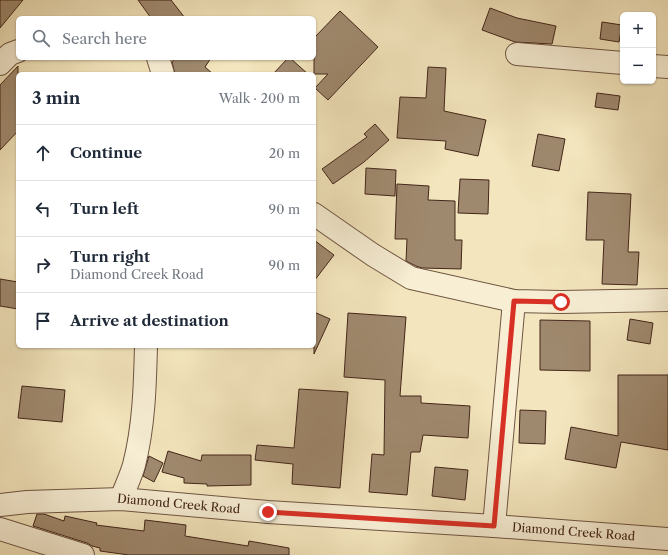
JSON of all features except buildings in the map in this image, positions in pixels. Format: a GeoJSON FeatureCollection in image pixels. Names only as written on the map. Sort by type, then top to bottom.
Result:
{"type":"FeatureCollection","features":[{"type":"Feature","properties":{"kind":"street"},"geometry":{"type":"LineString","coordinates":[[0,64],[10,54],[16,52]]}},
{"type":"Feature","properties":{"kind":"street"},"geometry":{"type":"LineString","coordinates":[[517,54],[620,64]]}},
{"type":"Feature","properties":{"kind":"street"},"geometry":{"type":"LineString","coordinates":[[159,60],[162,72]]}},
{"type":"Feature","properties":{"kind":"street"},"geometry":{"type":"LineString","coordinates":[[656,66],[668,67]]}},
{"type":"Feature","properties":{"kind":"street"},"geometry":{"type":"LineString","coordinates":[[316,215],[373,255],[411,278],[514,301],[668,300]]}},
{"type":"Feature","properties":{"kind":"street"},"geometry":{"type":"LineString","coordinates":[[494,526],[514,301]]}},
{"type":"Feature","properties":{"kind":"street"},"geometry":{"type":"LineString","coordinates":[[121,499],[134,465],[140,429],[145,394],[146,348]]}},
{"type":"Feature","properties":{"kind":"street","name":"Diamond Creek Road"},"geometry":{"type":"LineString","coordinates":[[0,505],[27,502],[121,499],[268,512],[668,538]]}},
{"type":"Feature","properties":{"kind":"street"},"geometry":{"type":"LineString","coordinates":[[0,529],[83,555]]}},
{"type":"Feature","properties":{"kind":"route"},"geometry":{"type":"LineString","coordinates":[[268,512],[494,526],[514,301],[561,302]]}}]}
